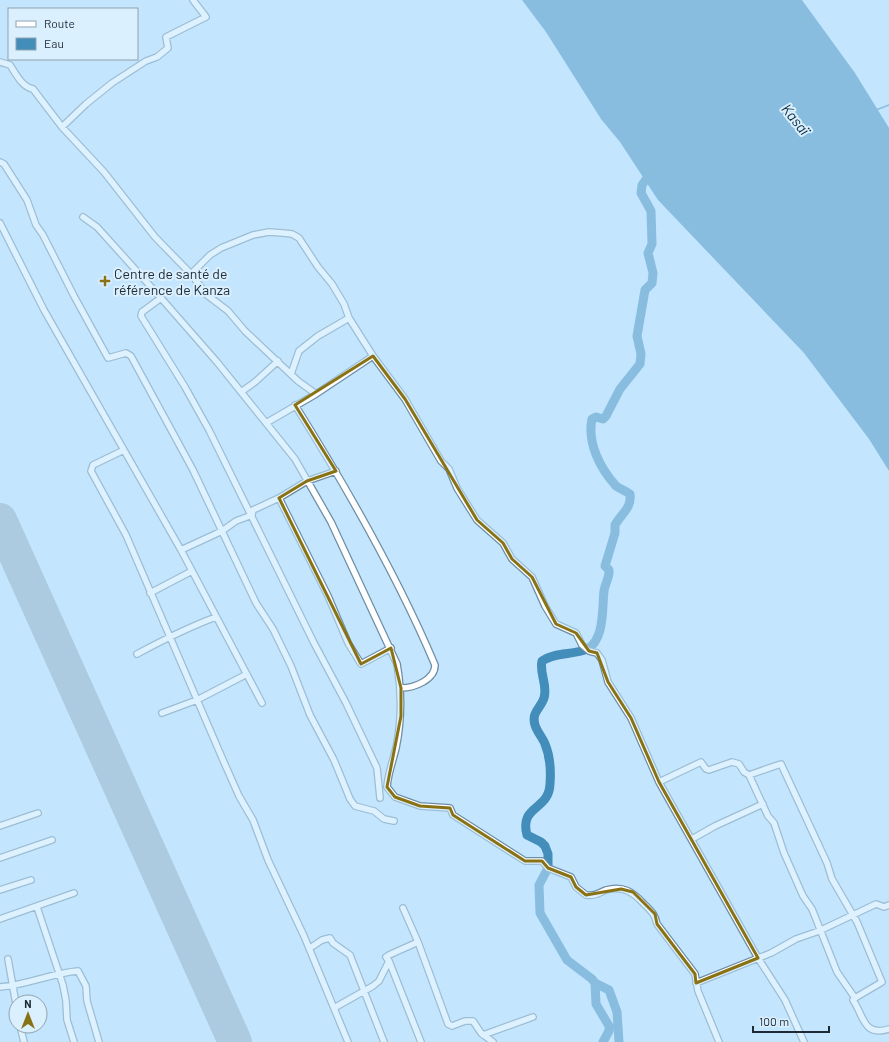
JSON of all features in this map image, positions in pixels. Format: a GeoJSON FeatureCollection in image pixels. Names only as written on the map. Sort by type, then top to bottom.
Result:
{"type":"FeatureCollection","features":[{"type":"Feature","properties":{"kind":"street"},"geometry":{"type":"LineString","coordinates":[[62,127],[86,104],[112,83],[146,61],[157,57],[168,48],[166,37],[206,16],[193,0]]}},
{"type":"Feature","properties":{"kind":"street"},"geometry":{"type":"LineString","coordinates":[[0,62],[10,65],[18,78],[29,88],[33,89],[62,127],[104,172],[169,253],[191,274],[207,295],[228,311],[245,331],[291,374],[316,394]]}},
{"type":"Feature","properties":{"kind":"street"},"geometry":{"type":"LineString","coordinates":[[0,162],[4,164],[27,200],[36,226],[43,235],[108,358],[126,353],[132,356],[193,470],[256,603],[273,629],[291,666],[310,715],[334,760],[350,799],[355,806],[374,811],[384,819],[394,821]]}},
{"type":"Feature","properties":{"kind":"street"},"geometry":{"type":"LineString","coordinates":[[83,217],[97,227],[161,298],[266,423],[295,459],[331,522],[391,648],[397,664],[401,688],[401,716],[395,749],[388,774],[387,787],[395,797],[420,806],[450,808],[453,815],[525,860],[542,861],[548,868],[571,877],[576,887],[586,895],[600,895],[606,891],[621,889],[633,892],[655,914],[657,924],[694,974],[696,983],[719,1042]]}},
{"type":"Feature","properties":{"kind":"street"},"geometry":{"type":"LineString","coordinates":[[0,223],[44,310],[192,571],[262,703]]}},
{"type":"Feature","properties":{"kind":"street"},"geometry":{"type":"LineString","coordinates":[[191,274],[210,255],[231,244],[254,235],[269,232],[292,234],[304,244],[318,267],[332,284],[344,304],[349,318],[373,356],[405,399],[441,461],[449,469],[457,488],[477,520],[503,543],[512,559],[532,577],[545,606],[556,624],[569,628],[576,633],[582,644],[589,651],[597,653],[602,660],[608,682],[631,718],[659,782],[758,958],[785,1000],[804,1042]]}},
{"type":"Feature","properties":{"kind":"street"},"geometry":{"type":"LineString","coordinates":[[161,298],[142,312],[141,316],[185,387],[252,515],[307,629],[368,746],[376,768],[380,798]]}},
{"type":"Feature","properties":{"kind":"street"},"geometry":{"type":"LineString","coordinates":[[291,374],[299,351],[318,336],[349,318]]}},
{"type":"Feature","properties":{"kind":"street"},"geometry":{"type":"LineString","coordinates":[[266,423],[316,394],[373,356]]}},
{"type":"Feature","properties":{"kind":"street"},"geometry":{"type":"LineString","coordinates":[[240,392],[255,382],[278,361]]}},
{"type":"Feature","properties":{"kind":"street"},"geometry":{"type":"LineString","coordinates":[[295,405],[336,471],[409,606],[435,665],[434,671],[413,688],[401,688]]}},
{"type":"Feature","properties":{"kind":"street"},"geometry":{"type":"LineString","coordinates":[[124,450],[93,465],[91,470],[126,535],[239,796],[253,820],[268,860],[310,948],[348,1042]]}},
{"type":"Feature","properties":{"kind":"street"},"geometry":{"type":"LineString","coordinates":[[180,550],[222,531],[227,526],[252,515],[253,510],[279,498],[307,481],[336,471]]}},
{"type":"Feature","properties":{"kind":"street"},"geometry":{"type":"LineString","coordinates":[[279,498],[328,596],[348,643],[361,664],[391,648]]}},
{"type":"Feature","properties":{"kind":"street"},"geometry":{"type":"LineString","coordinates":[[150,593],[192,571]]}},
{"type":"Feature","properties":{"kind":"street"},"geometry":{"type":"LineString","coordinates":[[137,654],[171,638],[189,627],[216,617]]}},
{"type":"Feature","properties":{"kind":"street"},"geometry":{"type":"LineString","coordinates":[[162,713],[198,700],[247,674]]}},
{"type":"Feature","properties":{"kind":"street"},"geometry":{"type":"LineString","coordinates":[[659,782],[701,762],[706,769],[709,770],[736,762],[740,765],[744,772],[749,775],[768,816],[774,823],[784,853],[803,896],[812,909],[819,931],[838,972],[854,998],[853,1000],[866,1026],[873,1030],[889,1029]]}},
{"type":"Feature","properties":{"kind":"street"},"geometry":{"type":"LineString","coordinates":[[749,775],[781,764],[827,863],[832,879],[860,929],[882,982],[854,998]]}},
{"type":"Feature","properties":{"kind":"street"},"geometry":{"type":"LineString","coordinates":[[692,839],[715,826],[763,804]]}},
{"type":"Feature","properties":{"kind":"street"},"geometry":{"type":"LineString","coordinates":[[0,826],[38,813]]}},
{"type":"Feature","properties":{"kind":"street"},"geometry":{"type":"LineString","coordinates":[[0,858],[52,840]]}},
{"type":"Feature","properties":{"kind":"street"},"geometry":{"type":"LineString","coordinates":[[0,890],[31,880]]}},
{"type":"Feature","properties":{"kind":"street"},"geometry":{"type":"LineString","coordinates":[[0,919],[74,893]]}},
{"type":"Feature","properties":{"kind":"street"},"geometry":{"type":"LineString","coordinates":[[696,983],[758,958],[877,904],[884,907],[889,905]]}},
{"type":"Feature","properties":{"kind":"street"},"geometry":{"type":"LineString","coordinates":[[37,906],[60,974],[66,1001],[66,1020],[74,1042]]}},
{"type":"Feature","properties":{"kind":"street"},"geometry":{"type":"LineString","coordinates":[[403,908],[418,942],[448,1024],[452,1026],[465,1021],[473,1021],[483,1036],[493,1042]]}},
{"type":"Feature","properties":{"kind":"street"},"geometry":{"type":"LineString","coordinates":[[310,948],[322,940],[330,938],[333,943],[347,952],[384,1042]]}},
{"type":"Feature","properties":{"kind":"street"},"geometry":{"type":"LineString","coordinates":[[418,942],[389,955],[386,958],[389,961],[422,1042]]}},
{"type":"Feature","properties":{"kind":"street"},"geometry":{"type":"LineString","coordinates":[[8,960],[14,994]]}},
{"type":"Feature","properties":{"kind":"street"},"geometry":{"type":"LineString","coordinates":[[334,1008],[364,992],[379,981],[389,961]]}},
{"type":"Feature","properties":{"kind":"street"},"geometry":{"type":"LineString","coordinates":[[0,987],[13,986],[78,971],[86,986],[87,1002],[99,1042]]}},
{"type":"Feature","properties":{"kind":"street"},"geometry":{"type":"LineString","coordinates":[[483,1036],[533,1017]]}},
{"type":"Feature","properties":{"kind":"highlighted area"},"geometry":{"type":"Polygon","coordinates":[[[373,356],[405,399],[477,520],[503,543],[512,559],[532,577],[556,624],[576,633],[589,651],[597,653],[608,682],[631,718],[659,782],[758,958],[696,983],[695,974],[657,924],[655,914],[633,892],[621,889],[586,895],[576,887],[571,877],[548,868],[542,861],[525,861],[453,815],[450,808],[420,806],[395,797],[387,787],[401,716],[401,688],[391,648],[361,664],[279,498],[307,481],[336,471],[295,405],[373,356]]]}},
{"type":"Feature","properties":{"kind":"water","name":"Kasaï"},"geometry":{"type":"Polygon","coordinates":[[[522,0],[802,0],[855,73],[889,128],[889,471],[869,439],[804,353],[658,200],[620,142],[601,119],[546,32],[522,0]]]}},
{"type":"Feature","properties":{"kind":"waterway"},"geometry":{"type":"LineString","coordinates":[[876,110],[889,105]]}},
{"type":"Feature","properties":{"kind":"waterway"},"geometry":{"type":"LineString","coordinates":[[603,1042],[609,1031],[609,1026],[596,1004],[595,983],[567,960],[540,913],[539,885],[548,868],[548,854],[545,846],[541,842],[527,835],[526,825],[527,818],[530,813],[545,799],[550,784],[548,753],[534,721],[535,713],[543,701],[545,693],[541,666],[542,661],[552,656],[587,649],[593,645],[597,638],[602,623],[604,591],[609,573],[609,570],[605,566],[615,533],[615,525],[628,507],[630,499],[630,494],[616,486],[600,463],[593,446],[591,428],[592,419],[596,417],[603,419],[606,416],[620,389],[640,364],[641,354],[637,336],[645,290],[652,283],[653,273],[648,253],[652,244],[651,211],[641,193],[642,185],[652,171]]}},
{"type":"Feature","properties":{"kind":"waterway"},"geometry":{"type":"LineString","coordinates":[[595,983],[609,990],[617,1012],[619,1042]]}},
{"type":"Feature","properties":{"kind":"runway"},"geometry":{"type":"LineString","coordinates":[[0,520],[235,1042]]}},
{"type":"Feature","properties":{"kind":"place","name":"Centre de santé de référence de Kanza"},"geometry":{"type":"Point","coordinates":[105,281]}}]}
